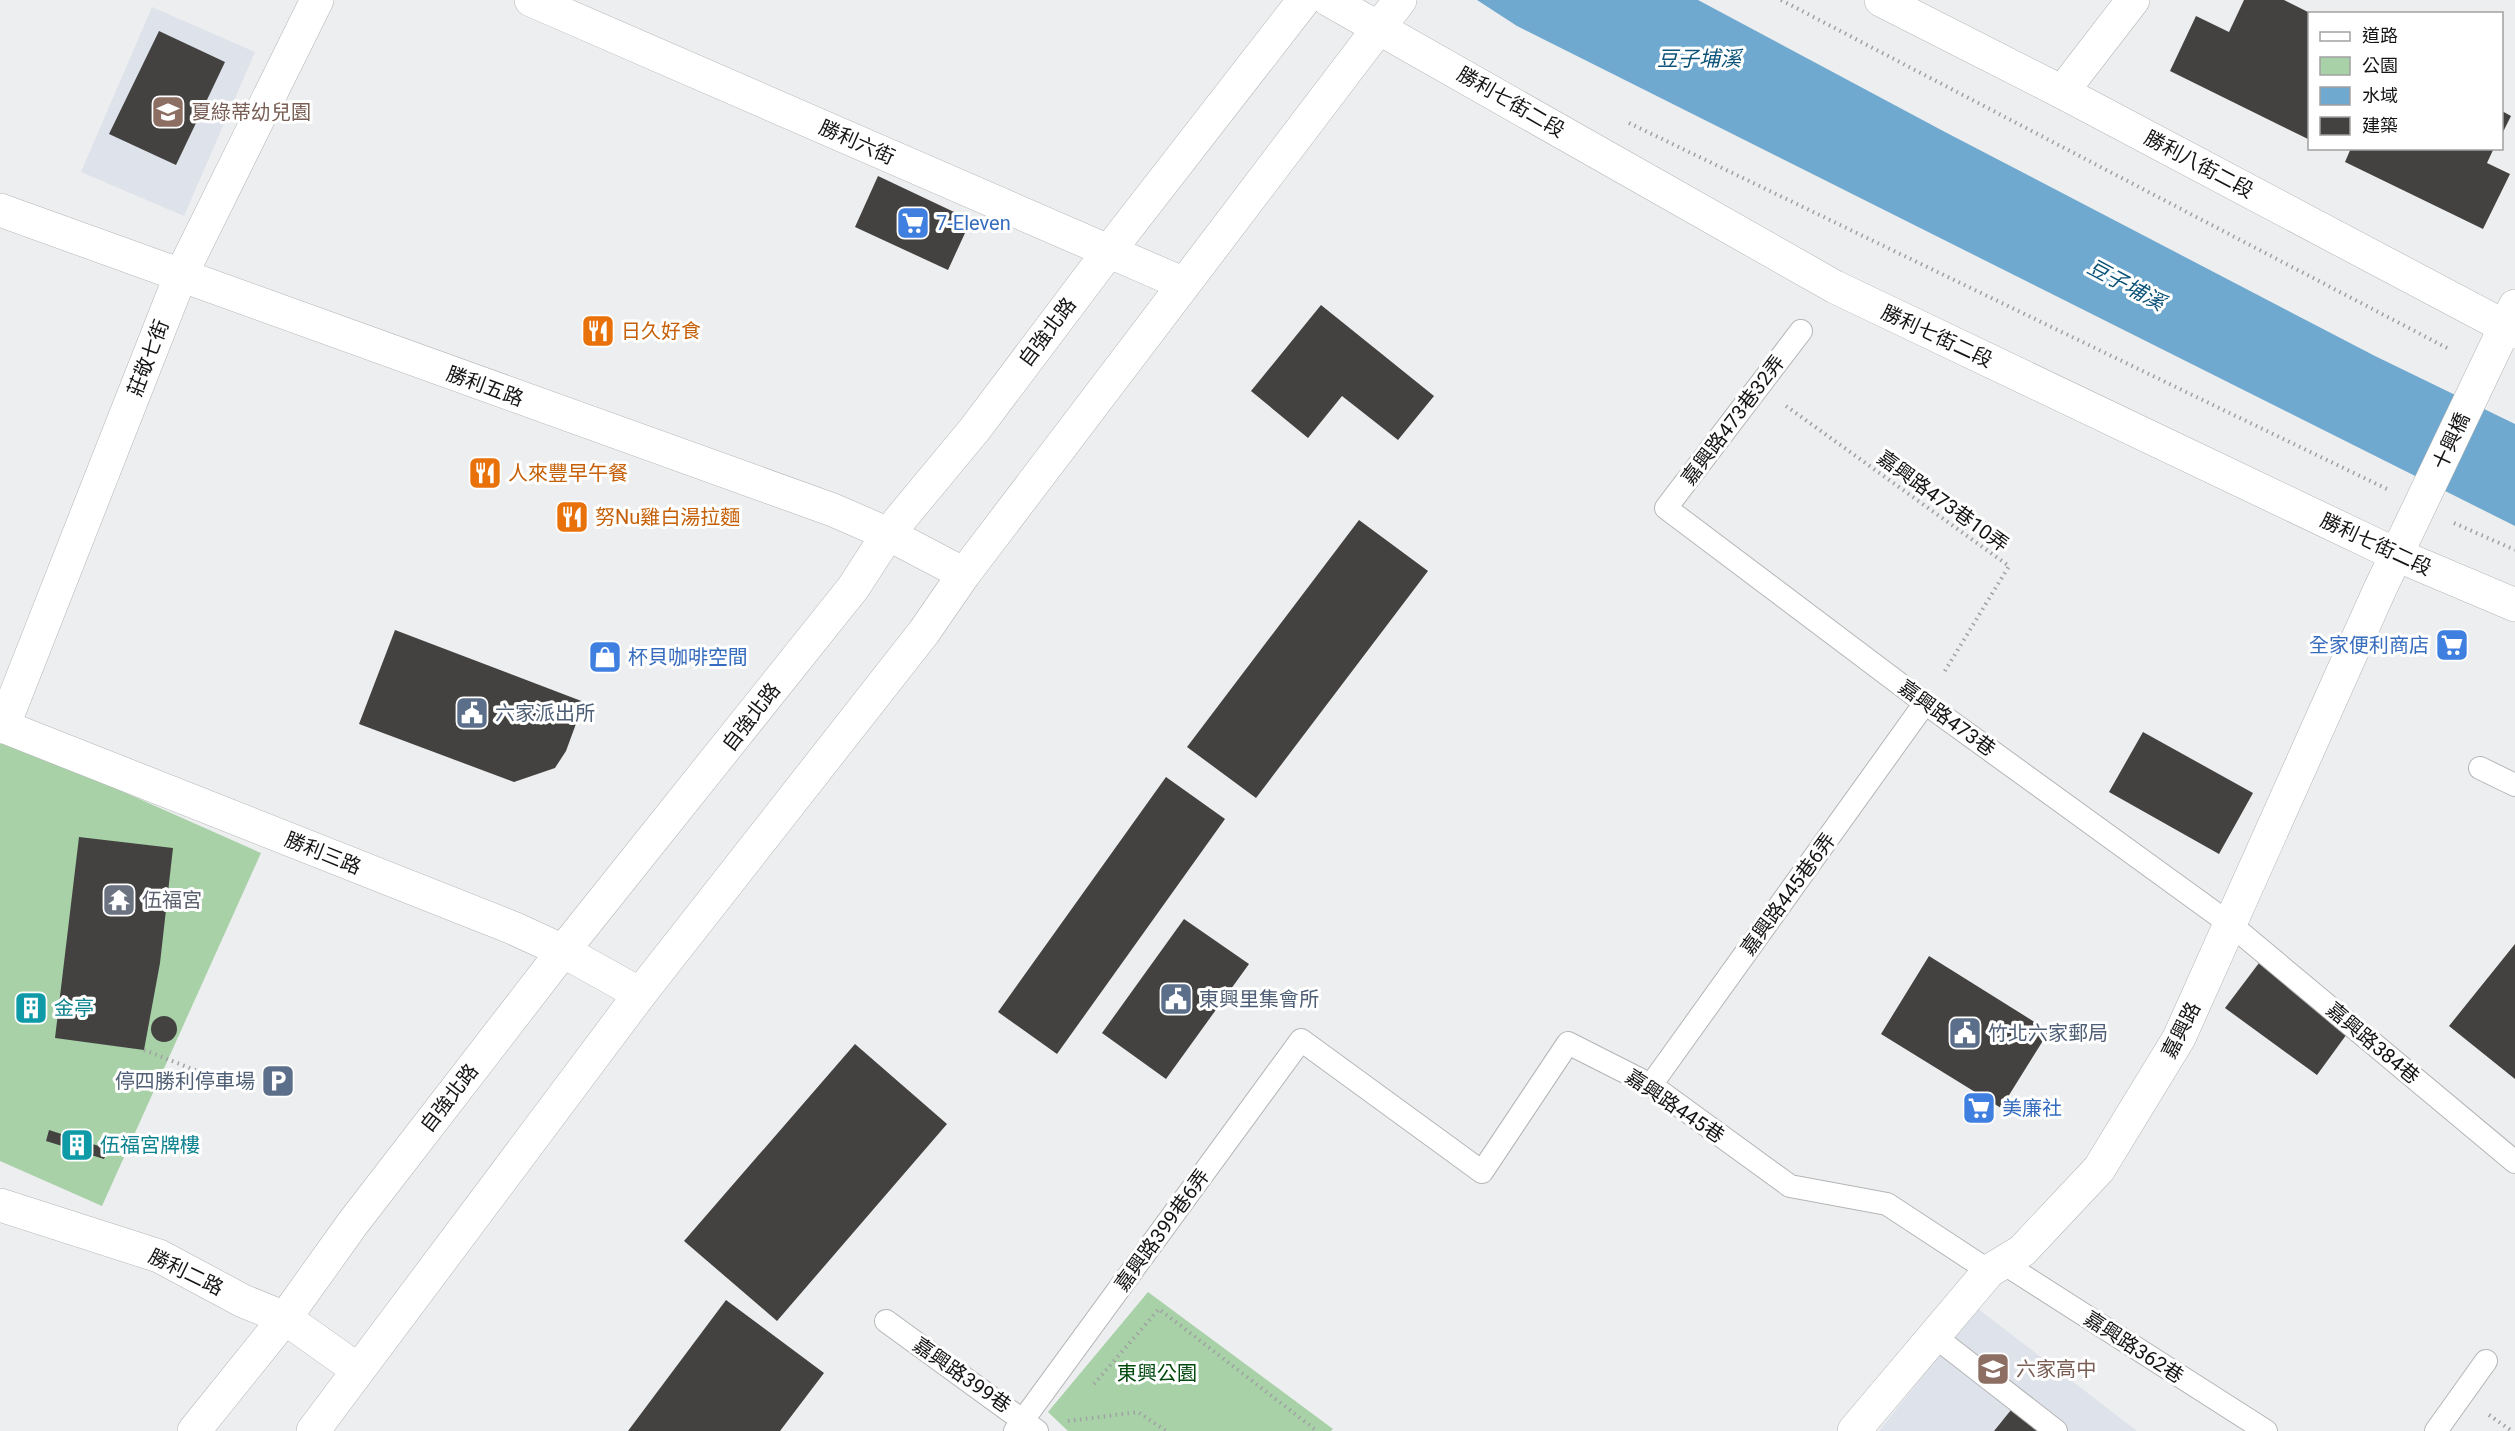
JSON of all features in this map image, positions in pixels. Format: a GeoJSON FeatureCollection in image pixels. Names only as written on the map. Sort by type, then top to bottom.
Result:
{"type":"FeatureCollection","features":[{"type":"Feature","properties":{"kind":"street","name":"莊敬七街"},"geometry":{"type":"LineString","coordinates":[[2,726],[180,277],[317,0]]}},
{"type":"Feature","properties":{"kind":"street","name":"勝利六街"},"geometry":{"type":"LineString","coordinates":[[531,0],[1184,284]]}},
{"type":"Feature","properties":{"kind":"street","name":"自強北路"},"geometry":{"type":"LineString","coordinates":[[194,1431],[285,1318],[353,1223],[563,951],[853,588],[888,534],[975,429],[1109,251],[1304,0]]}},
{"type":"Feature","properties":{"kind":"street","name":"勝利七街二段"},"geometry":{"type":"LineString","coordinates":[[1329,0],[1835,287],[2397,555],[2515,605]]}},
{"type":"Feature","properties":{"kind":"street","name":"勝利八街二段"},"geometry":{"type":"LineString","coordinates":[[1881,0],[2512,322]]}},
{"type":"Feature","properties":{"kind":"street"},"geometry":{"type":"LineString","coordinates":[[2062,92],[2133,0]]}},
{"type":"Feature","properties":{"kind":"street"},"geometry":{"type":"LineString","coordinates":[[313,1431],[640,994],[924,632],[964,574],[1399,1]]}},
{"type":"Feature","properties":{"kind":"street","name":"勝利五路"},"geometry":{"type":"LineString","coordinates":[[0,210],[180,277],[822,506],[888,534],[964,574]]}},
{"type":"Feature","properties":{"kind":"street","name":"十興橋"},"geometry":{"type":"LineString","coordinates":[[2397,555],[2512,322]]}},
{"type":"Feature","properties":{"kind":"street","name":"嘉興路"},"geometry":{"type":"LineString","coordinates":[[1854,1431],[1933,1335],[1996,1267],[2022,1251],[2099,1169],[2179,1038],[2397,555]]}},
{"type":"Feature","properties":{"kind":"street","name":"勝利三路"},"geometry":{"type":"LineString","coordinates":[[2,726],[513,928],[563,951],[640,994]]}},
{"type":"Feature","properties":{"kind":"street","name":"勝利二路"},"geometry":{"type":"LineString","coordinates":[[0,1205],[159,1256],[243,1301],[285,1318],[358,1370]]}},
{"type":"Feature","properties":{"kind":"lane","name":"嘉興路473巷32弄"},"geometry":{"type":"LineString","coordinates":[[1666,508],[1801,331]]}},
{"type":"Feature","properties":{"kind":"lane","name":"嘉興路473巷"},"geometry":{"type":"LineString","coordinates":[[1666,508],[1925,703],[2230,924]]}},
{"type":"Feature","properties":{"kind":"lane","name":"嘉興路445巷6弄"},"geometry":{"type":"LineString","coordinates":[[1651,1084],[1925,703]]}},
{"type":"Feature","properties":{"kind":"lane"},"geometry":{"type":"LineString","coordinates":[[2480,768],[2515,786]]}},
{"type":"Feature","properties":{"kind":"lane","name":"嘉興路384巷"},"geometry":{"type":"LineString","coordinates":[[2230,924],[2515,1162]]}},
{"type":"Feature","properties":{"kind":"lane","name":"嘉興路445巷"},"geometry":{"type":"LineString","coordinates":[[1300,1040],[1482,1172],[1568,1042],[1651,1084],[1790,1186],[1887,1204],[1996,1267]]}},
{"type":"Feature","properties":{"kind":"lane","name":"嘉興路399巷6弄"},"geometry":{"type":"LineString","coordinates":[[1025,1427],[1300,1040]]}},
{"type":"Feature","properties":{"kind":"lane","name":"嘉興路362巷"},"geometry":{"type":"LineString","coordinates":[[1996,1267],[2266,1431]]}},
{"type":"Feature","properties":{"kind":"lane","name":"嘉興路399巷"},"geometry":{"type":"LineString","coordinates":[[886,1321],[1025,1427]]}},
{"type":"Feature","properties":{"kind":"lane"},"geometry":{"type":"LineString","coordinates":[[1933,1335],[2056,1431]]}},
{"type":"Feature","properties":{"kind":"lane"},"geometry":{"type":"LineString","coordinates":[[2436,1431],[2486,1361]]}},
{"type":"Feature","properties":{"kind":"path"},"geometry":{"type":"LineString","coordinates":[[1781,0],[2449,349]]}},
{"type":"Feature","properties":{"kind":"path"},"geometry":{"type":"LineString","coordinates":[[1620,118],[2387,489]]}},
{"type":"Feature","properties":{"kind":"path","name":"嘉興路473巷10弄"},"geometry":{"type":"LineString","coordinates":[[1759,387],[2008,566],[1925,703]]}},
{"type":"Feature","properties":{"kind":"path"},"geometry":{"type":"LineString","coordinates":[[2445,519],[2515,550]]}},
{"type":"Feature","properties":{"kind":"path"},"geometry":{"type":"LineString","coordinates":[[144,1050],[218,1079]]}},
{"type":"Feature","properties":{"kind":"path"},"geometry":{"type":"LineString","coordinates":[[1092,1387],[1159,1309],[1317,1431]]}},
{"type":"Feature","properties":{"kind":"path"},"geometry":{"type":"LineString","coordinates":[[1069,1413],[1062,1422],[1138,1412],[1166,1431]]}},
{"type":"Feature","properties":{"kind":"shaded area","name":"夏綠蒂幼兒園"},"geometry":{"type":"Polygon","coordinates":[[[152,7],[255,52],[184,216],[81,172],[152,7]]]}},
{"type":"Feature","properties":{"kind":"shaded area","name":"六家高中"},"geometry":{"type":"Polygon","coordinates":[[[1977,1308],[2137,1431],[1879,1431],[1977,1308]]]}},
{"type":"Feature","properties":{"kind":"green space"},"geometry":{"type":"Polygon","coordinates":[[[0,737],[261,853],[102,1206],[0,1161],[0,737]]]}},
{"type":"Feature","properties":{"kind":"green space","name":"東興公園"},"geometry":{"type":"Polygon","coordinates":[[[1148,1292],[1333,1429],[1331,1431],[1068,1431],[1048,1412],[1148,1292]]]}},
{"type":"Feature","properties":{"kind":"water","name":"豆子埔溪"},"geometry":{"type":"Polygon","coordinates":[[[1477,0],[1698,0],[1945,132],[2375,356],[2515,424],[2515,526],[1517,26],[1477,0]]]}},
{"type":"Feature","properties":{"kind":"building"},"geometry":{"type":"Polygon","coordinates":[[[2244,0],[2284,0],[2308,12],[2308,139],[2170,71],[2196,16],[2229,32],[2244,0]]]}},
{"type":"Feature","properties":{"kind":"building"},"geometry":{"type":"Polygon","coordinates":[[[159,31],[225,62],[176,165],[109,134],[159,31]]]}},
{"type":"Feature","properties":{"kind":"building"},"geometry":{"type":"Polygon","coordinates":[[[2503,112],[2511,116],[2503,132],[2503,112]]]}},
{"type":"Feature","properties":{"kind":"building"},"geometry":{"type":"Polygon","coordinates":[[[2350,150],[2493,150],[2487,163],[2510,174],[2483,229],[2345,162],[2350,150]]]}},
{"type":"Feature","properties":{"kind":"building","name":"7-Eleven"},"geometry":{"type":"Polygon","coordinates":[[[878,176],[971,220],[948,270],[855,227],[878,176]]]}},
{"type":"Feature","properties":{"kind":"building"},"geometry":{"type":"Polygon","coordinates":[[[1321,305],[1434,396],[1398,440],[1342,396],[1308,438],[1251,391],[1321,305]]]}},
{"type":"Feature","properties":{"kind":"building"},"geometry":{"type":"Polygon","coordinates":[[[1359,520],[1428,571],[1256,798],[1187,747],[1359,520]]]}},
{"type":"Feature","properties":{"kind":"building","name":"六家派出所"},"geometry":{"type":"Polygon","coordinates":[[[395,630],[584,702],[566,751],[555,768],[514,782],[359,724],[395,630]]]}},
{"type":"Feature","properties":{"kind":"building"},"geometry":{"type":"Polygon","coordinates":[[[2143,732],[2253,793],[2219,854],[2109,792],[2143,732]]]}},
{"type":"Feature","properties":{"kind":"building"},"geometry":{"type":"Polygon","coordinates":[[[1166,777],[1225,819],[1057,1054],[998,1012],[1166,777]]]}},
{"type":"Feature","properties":{"kind":"building"},"geometry":{"type":"Polygon","coordinates":[[[79,837],[173,848],[160,963],[144,1050],[55,1038],[79,837]]]}},
{"type":"Feature","properties":{"kind":"building","name":"東興里集會所"},"geometry":{"type":"Polygon","coordinates":[[[1184,919],[1249,964],[1166,1079],[1102,1033],[1184,919]]]}},
{"type":"Feature","properties":{"kind":"building"},"geometry":{"type":"Polygon","coordinates":[[[2515,944],[2515,1079],[2449,1026],[2515,944]]]}},
{"type":"Feature","properties":{"kind":"building","name":"竹北六家郵局"},"geometry":{"type":"Polygon","coordinates":[[[1929,956],[2049,1031],[2001,1108],[1881,1034],[1929,956]]]}},
{"type":"Feature","properties":{"kind":"building"},"geometry":{"type":"Polygon","coordinates":[[[2262,959],[2352,1027],[2317,1075],[2225,1008],[2262,959]]]}},
{"type":"Feature","properties":{"kind":"building","name":"金亭"},"geometry":{"type":"Polygon","coordinates":[[[31,994],[40,998],[44,1007],[40,1016],[31,1020],[22,1016],[18,1007],[22,998],[31,994]]]}},
{"type":"Feature","properties":{"kind":"building"},"geometry":{"type":"Polygon","coordinates":[[[164,1016],[173,1020],[177,1029],[173,1038],[164,1042],[155,1038],[151,1029],[155,1020],[164,1016]]]}},
{"type":"Feature","properties":{"kind":"building"},"geometry":{"type":"Polygon","coordinates":[[[855,1044],[947,1124],[777,1321],[684,1241],[855,1044]]]}},
{"type":"Feature","properties":{"kind":"building","name":"伍福宮牌樓"},"geometry":{"type":"Polygon","coordinates":[[[49,1130],[108,1149],[104,1159],[46,1141],[49,1130]]]}},
{"type":"Feature","properties":{"kind":"building"},"geometry":{"type":"Polygon","coordinates":[[[726,1300],[824,1373],[780,1431],[628,1431],[726,1300]]]}},
{"type":"Feature","properties":{"kind":"building"},"geometry":{"type":"Polygon","coordinates":[[[2011,1410],[2037,1431],[1994,1431],[2011,1410]]]}},
{"type":"Feature","properties":{"kind":"place","name":"夏綠蒂幼兒園"},"geometry":{"type":"Point","coordinates":[168,112]}},
{"type":"Feature","properties":{"kind":"place","name":"7-Eleven"},"geometry":{"type":"Point","coordinates":[913,223]}},
{"type":"Feature","properties":{"kind":"place","name":"日久好食"},"geometry":{"type":"Point","coordinates":[598,331]}},
{"type":"Feature","properties":{"kind":"place","name":"人來豐早午餐"},"geometry":{"type":"Point","coordinates":[485,473]}},
{"type":"Feature","properties":{"kind":"place","name":"努Nu雞白湯拉麵"},"geometry":{"type":"Point","coordinates":[572,517]}},
{"type":"Feature","properties":{"kind":"place","name":"全家便利商店"},"geometry":{"type":"Point","coordinates":[2452,645]}},
{"type":"Feature","properties":{"kind":"place","name":"杯貝咖啡空間"},"geometry":{"type":"Point","coordinates":[605,657]}},
{"type":"Feature","properties":{"kind":"place","name":"六家派出所"},"geometry":{"type":"Point","coordinates":[472,713]}},
{"type":"Feature","properties":{"kind":"place","name":"伍福宮"},"geometry":{"type":"Point","coordinates":[119,900]}},
{"type":"Feature","properties":{"kind":"place","name":"東興里集會所"},"geometry":{"type":"Point","coordinates":[1176,999]}},
{"type":"Feature","properties":{"kind":"place","name":"金亭"},"geometry":{"type":"Point","coordinates":[31,1008]}},
{"type":"Feature","properties":{"kind":"place","name":"竹北六家郵局"},"geometry":{"type":"Point","coordinates":[1965,1033]}},
{"type":"Feature","properties":{"kind":"place","name":"停四勝利停車場"},"geometry":{"type":"Point","coordinates":[278,1081]}},
{"type":"Feature","properties":{"kind":"place","name":"美廉社"},"geometry":{"type":"Point","coordinates":[1979,1108]}},
{"type":"Feature","properties":{"kind":"place","name":"伍福宮牌樓"},"geometry":{"type":"Point","coordinates":[77,1145]}},
{"type":"Feature","properties":{"kind":"place","name":"六家高中"},"geometry":{"type":"Point","coordinates":[1993,1369]}}]}
